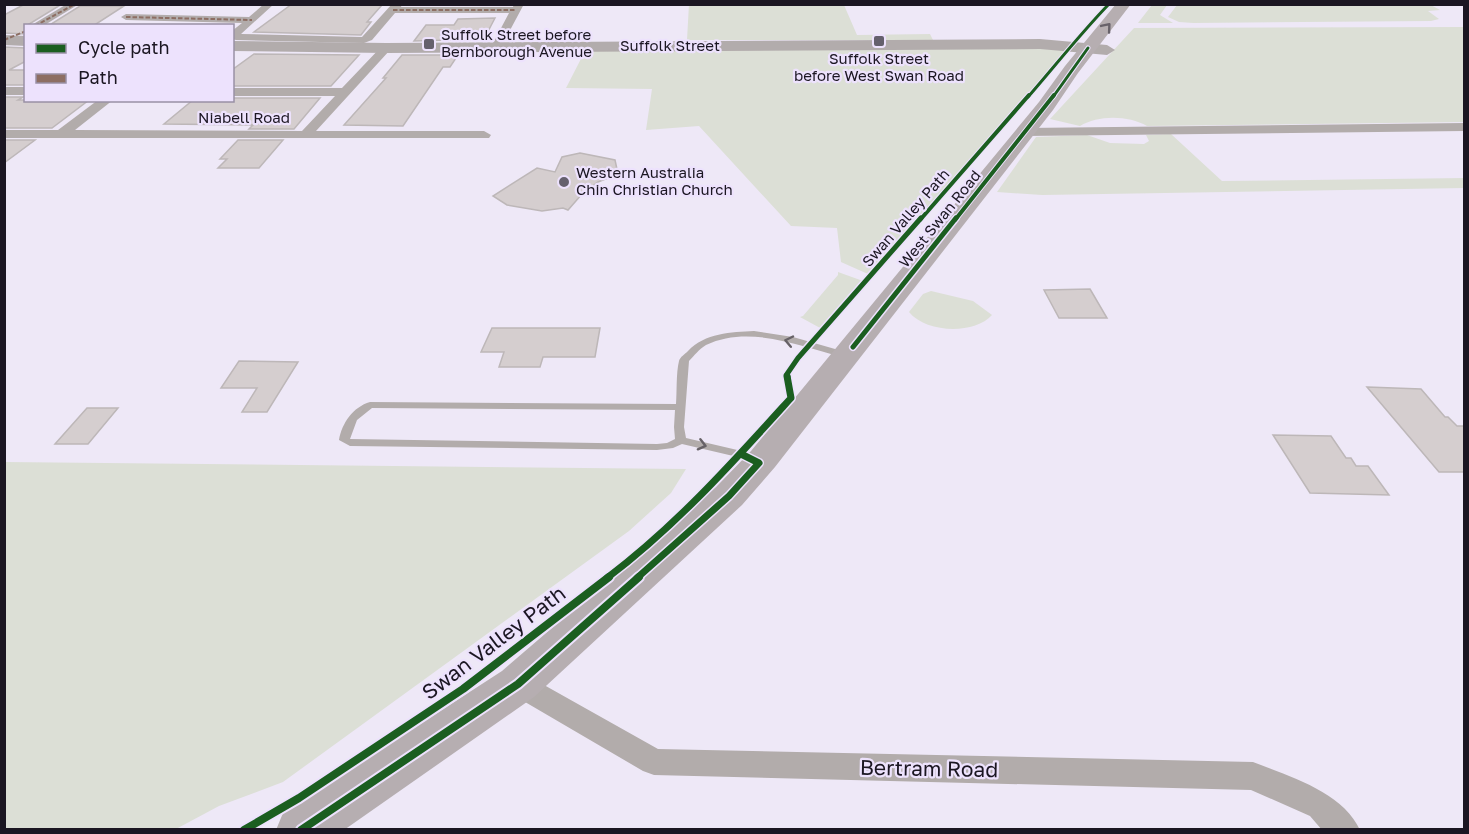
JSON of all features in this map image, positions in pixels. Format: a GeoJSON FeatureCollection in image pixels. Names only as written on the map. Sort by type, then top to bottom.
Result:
{"type":"FeatureCollection","features":[{"type":"Feature","properties":{"kind":"main road","name":"West Swan Road"},"geometry":{"type":"LineString","coordinates":[[301,830],[518,684],[729,496],[763,459],[1046,106],[1100,61],[1098,49],[1129,12]]}},
{"type":"Feature","properties":{"kind":"street"},"geometry":{"type":"LineString","coordinates":[[39,24],[75,4]]}},
{"type":"Feature","properties":{"kind":"street"},"geometry":{"type":"LineString","coordinates":[[146,4],[123,19],[252,20]]}},
{"type":"Feature","properties":{"kind":"street"},"geometry":{"type":"LineString","coordinates":[[270,4],[234,35],[236,37],[360,40],[368,38],[396,7],[517,7],[496,47]]}},
{"type":"Feature","properties":{"kind":"street"},"geometry":{"type":"LineString","coordinates":[[4,40],[24,32]]}},
{"type":"Feature","properties":{"kind":"street"},"geometry":{"type":"LineString","coordinates":[[4,40],[24,41]]}},
{"type":"Feature","properties":{"kind":"street","name":"Suffolk Street"},"geometry":{"type":"LineString","coordinates":[[234,46],[386,48],[1016,44],[1098,49]]}},
{"type":"Feature","properties":{"kind":"street"},"geometry":{"type":"LineString","coordinates":[[306,134],[386,48]]}},
{"type":"Feature","properties":{"kind":"street"},"geometry":{"type":"LineString","coordinates":[[4,91],[24,91]]}},
{"type":"Feature","properties":{"kind":"street"},"geometry":{"type":"LineString","coordinates":[[234,92],[344,92]]}},
{"type":"Feature","properties":{"kind":"street"},"geometry":{"type":"LineString","coordinates":[[61,134],[104,102]]}},
{"type":"Feature","properties":{"kind":"street"},"geometry":{"type":"LineString","coordinates":[[1025,132],[1464,127]]}},
{"type":"Feature","properties":{"kind":"street","name":"Niabell Road"},"geometry":{"type":"LineString","coordinates":[[4,134],[484,135]]}},
{"type":"Feature","properties":{"kind":"street","name":"Bertram Road"},"geometry":{"type":"LineString","coordinates":[[518,684],[654,762],[1252,776],[1321,806],[1344,830]]}},
{"type":"Feature","properties":{"kind":"lane"},"geometry":{"type":"LineString","coordinates":[[681,440],[679,427],[684,360],[701,344],[730,334],[765,336],[846,355]]}},
{"type":"Feature","properties":{"kind":"lane"},"geometry":{"type":"LineString","coordinates":[[681,407],[370,405],[356,414],[344,440],[350,443],[657,447],[669,446],[681,440],[763,459]]}},
{"type":"Feature","properties":{"kind":"shaded area"},"geometry":{"type":"Polygon","coordinates":[[[689,4],[844,5],[857,35],[930,34],[933,40],[687,40],[689,4]]]}},
{"type":"Feature","properties":{"kind":"shaded area"},"geometry":{"type":"Polygon","coordinates":[[[1429,4],[1440,10],[1428,11],[1439,19],[1431,21],[1193,23],[1179,22],[1168,17],[1177,5],[1429,4]]]}},
{"type":"Feature","properties":{"kind":"shaded area"},"geometry":{"type":"Polygon","coordinates":[[[1152,5],[1167,5],[1160,15],[1173,23],[1138,23],[1152,5]]]}},
{"type":"Feature","properties":{"kind":"shaded area"},"geometry":{"type":"Polygon","coordinates":[[[1464,27],[1464,122],[1147,126],[1122,118],[1104,118],[1080,126],[1050,119],[1134,28],[1464,27]]]}},
{"type":"Feature","properties":{"kind":"shaded area"},"geometry":{"type":"Polygon","coordinates":[[[1069,48],[868,274],[841,262],[837,228],[791,226],[699,126],[646,130],[652,89],[566,88],[585,51],[1069,48]]]}},
{"type":"Feature","properties":{"kind":"shaded area"},"geometry":{"type":"Polygon","coordinates":[[[1171,134],[1222,181],[1464,178],[1464,188],[1042,195],[997,192],[1036,137],[1087,135],[1110,143],[1144,144],[1149,141],[1146,135],[1171,134]]]}},
{"type":"Feature","properties":{"kind":"shaded area"},"geometry":{"type":"Polygon","coordinates":[[[838,272],[863,281],[822,329],[800,317],[838,275],[838,272]]]}},
{"type":"Feature","properties":{"kind":"shaded area"},"geometry":{"type":"Polygon","coordinates":[[[931,291],[973,301],[992,315],[974,326],[962,328],[950,329],[927,324],[909,312],[923,294],[931,291]]]}},
{"type":"Feature","properties":{"kind":"shaded area"},"geometry":{"type":"Polygon","coordinates":[[[5,462],[686,469],[671,493],[629,531],[283,782],[219,806],[176,829],[5,830],[5,462]]]}},
{"type":"Feature","properties":{"kind":"building"},"geometry":{"type":"Polygon","coordinates":[[[25,4],[62,4],[29,24],[24,24],[24,34],[4,33],[4,15],[25,4]]]}},
{"type":"Feature","properties":{"kind":"building"},"geometry":{"type":"Polygon","coordinates":[[[292,4],[382,5],[367,22],[371,22],[361,35],[254,32],[292,4]]]}},
{"type":"Feature","properties":{"kind":"building"},"geometry":{"type":"Polygon","coordinates":[[[80,6],[124,6],[96,24],[51,24],[80,6]]]}},
{"type":"Feature","properties":{"kind":"building"},"geometry":{"type":"Polygon","coordinates":[[[495,18],[484,39],[414,41],[426,25],[454,25],[458,19],[495,18]]]}},
{"type":"Feature","properties":{"kind":"building"},"geometry":{"type":"Polygon","coordinates":[[[4,47],[24,48],[24,62],[9,70],[24,70],[24,85],[4,85],[4,47]]]}},
{"type":"Feature","properties":{"kind":"building"},"geometry":{"type":"Polygon","coordinates":[[[254,54],[359,55],[331,86],[234,86],[234,69],[254,54]]]}},
{"type":"Feature","properties":{"kind":"building"},"geometry":{"type":"Polygon","coordinates":[[[402,55],[458,55],[450,67],[443,67],[403,126],[344,125],[386,78],[383,78],[402,55]]]}},
{"type":"Feature","properties":{"kind":"building"},"geometry":{"type":"Polygon","coordinates":[[[4,97],[23,97],[18,100],[24,100],[24,102],[86,102],[52,128],[4,128],[4,97]]]}},
{"type":"Feature","properties":{"kind":"building"},"geometry":{"type":"Polygon","coordinates":[[[234,98],[320,98],[294,129],[249,129],[253,125],[164,124],[191,102],[234,102],[234,98]]]}},
{"type":"Feature","properties":{"kind":"building"},"geometry":{"type":"Polygon","coordinates":[[[4,140],[35,140],[4,163],[4,140]]]}},
{"type":"Feature","properties":{"kind":"building"},"geometry":{"type":"Polygon","coordinates":[[[238,140],[283,140],[259,168],[218,168],[227,159],[220,159],[238,140]]]}},
{"type":"Feature","properties":{"kind":"building","name":"Western Australia Chin Christian Church"},"geometry":{"type":"Polygon","coordinates":[[[580,153],[615,160],[618,174],[598,182],[582,194],[568,210],[563,208],[542,211],[507,205],[493,196],[537,168],[555,172],[562,157],[580,153]]]}},
{"type":"Feature","properties":{"kind":"building"},"geometry":{"type":"Polygon","coordinates":[[[1090,289],[1107,318],[1059,318],[1044,290],[1090,289]]]}},
{"type":"Feature","properties":{"kind":"building"},"geometry":{"type":"Polygon","coordinates":[[[492,328],[600,328],[595,357],[543,357],[540,367],[499,367],[504,352],[481,352],[492,328]]]}},
{"type":"Feature","properties":{"kind":"building"},"geometry":{"type":"Polygon","coordinates":[[[239,361],[298,362],[267,412],[242,412],[257,388],[221,388],[239,361]]]}},
{"type":"Feature","properties":{"kind":"building"},"geometry":{"type":"Polygon","coordinates":[[[1367,387],[1421,389],[1445,417],[1457,426],[1464,426],[1464,472],[1439,472],[1367,387]]]}},
{"type":"Feature","properties":{"kind":"building"},"geometry":{"type":"Polygon","coordinates":[[[87,408],[118,408],[88,444],[55,444],[87,408]]]}},
{"type":"Feature","properties":{"kind":"building"},"geometry":{"type":"Polygon","coordinates":[[[1273,435],[1331,436],[1346,458],[1351,458],[1356,466],[1368,466],[1389,495],[1310,493],[1273,435]]]}},
{"type":"Feature","properties":{"kind":"marked path"},"geometry":{"type":"LineString","coordinates":[[39,24],[75,4]]}},
{"type":"Feature","properties":{"kind":"marked path"},"geometry":{"type":"LineString","coordinates":[[393,10],[516,10]]}},
{"type":"Feature","properties":{"kind":"marked path"},"geometry":{"type":"LineString","coordinates":[[126,17],[252,20]]}},
{"type":"Feature","properties":{"kind":"marked path"},"geometry":{"type":"LineString","coordinates":[[4,40],[24,32]]}},
{"type":"Feature","properties":{"kind":"cycle path","name":"Swan Valley Path"},"geometry":{"type":"LineString","coordinates":[[244,830],[299,798],[463,689],[636,556],[702,496],[791,398],[787,374],[798,358],[1057,64],[1074,40],[1109,4]]}},
{"type":"Feature","properties":{"kind":"cycle path"},"geometry":{"type":"LineString","coordinates":[[853,347],[1046,106],[1088,48]]}},
{"type":"Feature","properties":{"kind":"cycle path"},"geometry":{"type":"LineString","coordinates":[[301,830],[518,684],[729,496],[759,463],[741,454]]}},
{"type":"Feature","properties":{"kind":"place","name":"Suffolk Street before West Swan Road"},"geometry":{"type":"Point","coordinates":[879,41]}},
{"type":"Feature","properties":{"kind":"place","name":"Suffolk Street before Bernborough Avenue"},"geometry":{"type":"Point","coordinates":[429,44]}},
{"type":"Feature","properties":{"kind":"place","name":"Western Australia Chin Christian Church"},"geometry":{"type":"Point","coordinates":[564,182]}}]}
